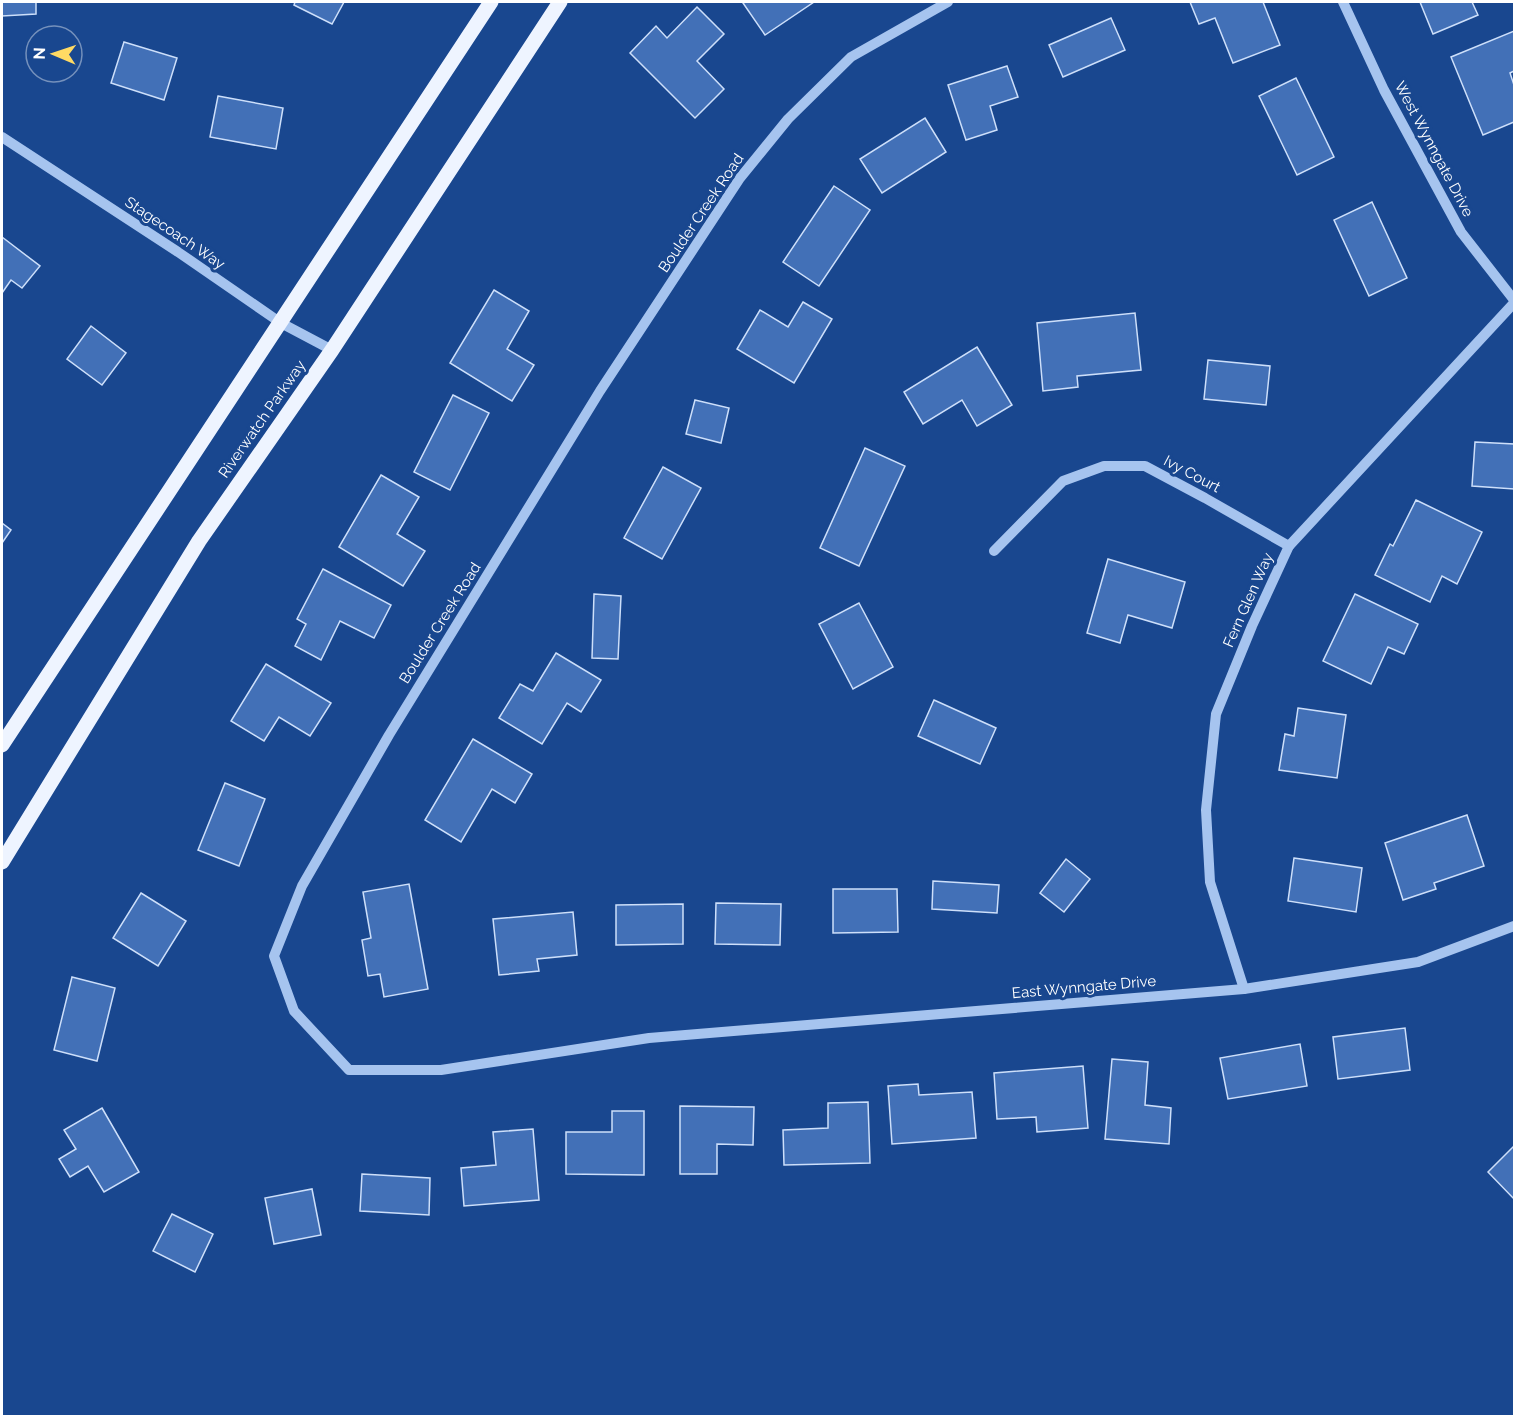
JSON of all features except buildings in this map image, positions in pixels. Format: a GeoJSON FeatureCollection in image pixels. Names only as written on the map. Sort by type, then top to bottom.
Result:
{"type":"FeatureCollection","features":[{"type":"Feature","properties":{"kind":"main road"},"geometry":{"type":"LineString","coordinates":[[2,745],[491,2]]}},
{"type":"Feature","properties":{"kind":"main road","name":"Riverwatch Parkway"},"geometry":{"type":"LineString","coordinates":[[2,862],[199,541],[332,350],[560,2]]}},
{"type":"Feature","properties":{"kind":"street","name":"Boulder Creek Road"},"geometry":{"type":"LineString","coordinates":[[649,1038],[441,1070],[349,1070],[294,1011],[274,957],[302,886],[389,735],[600,392],[740,178],[788,119],[851,57],[948,2]]}},
{"type":"Feature","properties":{"kind":"street","name":"West Wynngate Drive"},"geometry":{"type":"LineString","coordinates":[[1343,2],[1384,90],[1461,232],[1515,302]]}},
{"type":"Feature","properties":{"kind":"street","name":"Stagecoach Way"},"geometry":{"type":"LineString","coordinates":[[2,137],[281,323],[332,350]]}},
{"type":"Feature","properties":{"kind":"street","name":"Fern Glen Way"},"geometry":{"type":"LineString","coordinates":[[1244,989],[1210,882],[1206,810],[1216,714],[1252,626],[1289,546],[1515,302]]}},
{"type":"Feature","properties":{"kind":"street","name":"Ivy Court"},"geometry":{"type":"LineString","coordinates":[[994,551],[1063,481],[1104,466],[1145,466],[1289,546]]}},
{"type":"Feature","properties":{"kind":"street","name":"East Wynngate Drive"},"geometry":{"type":"LineString","coordinates":[[649,1038],[1244,989],[1418,962],[1515,926]]}}]}
